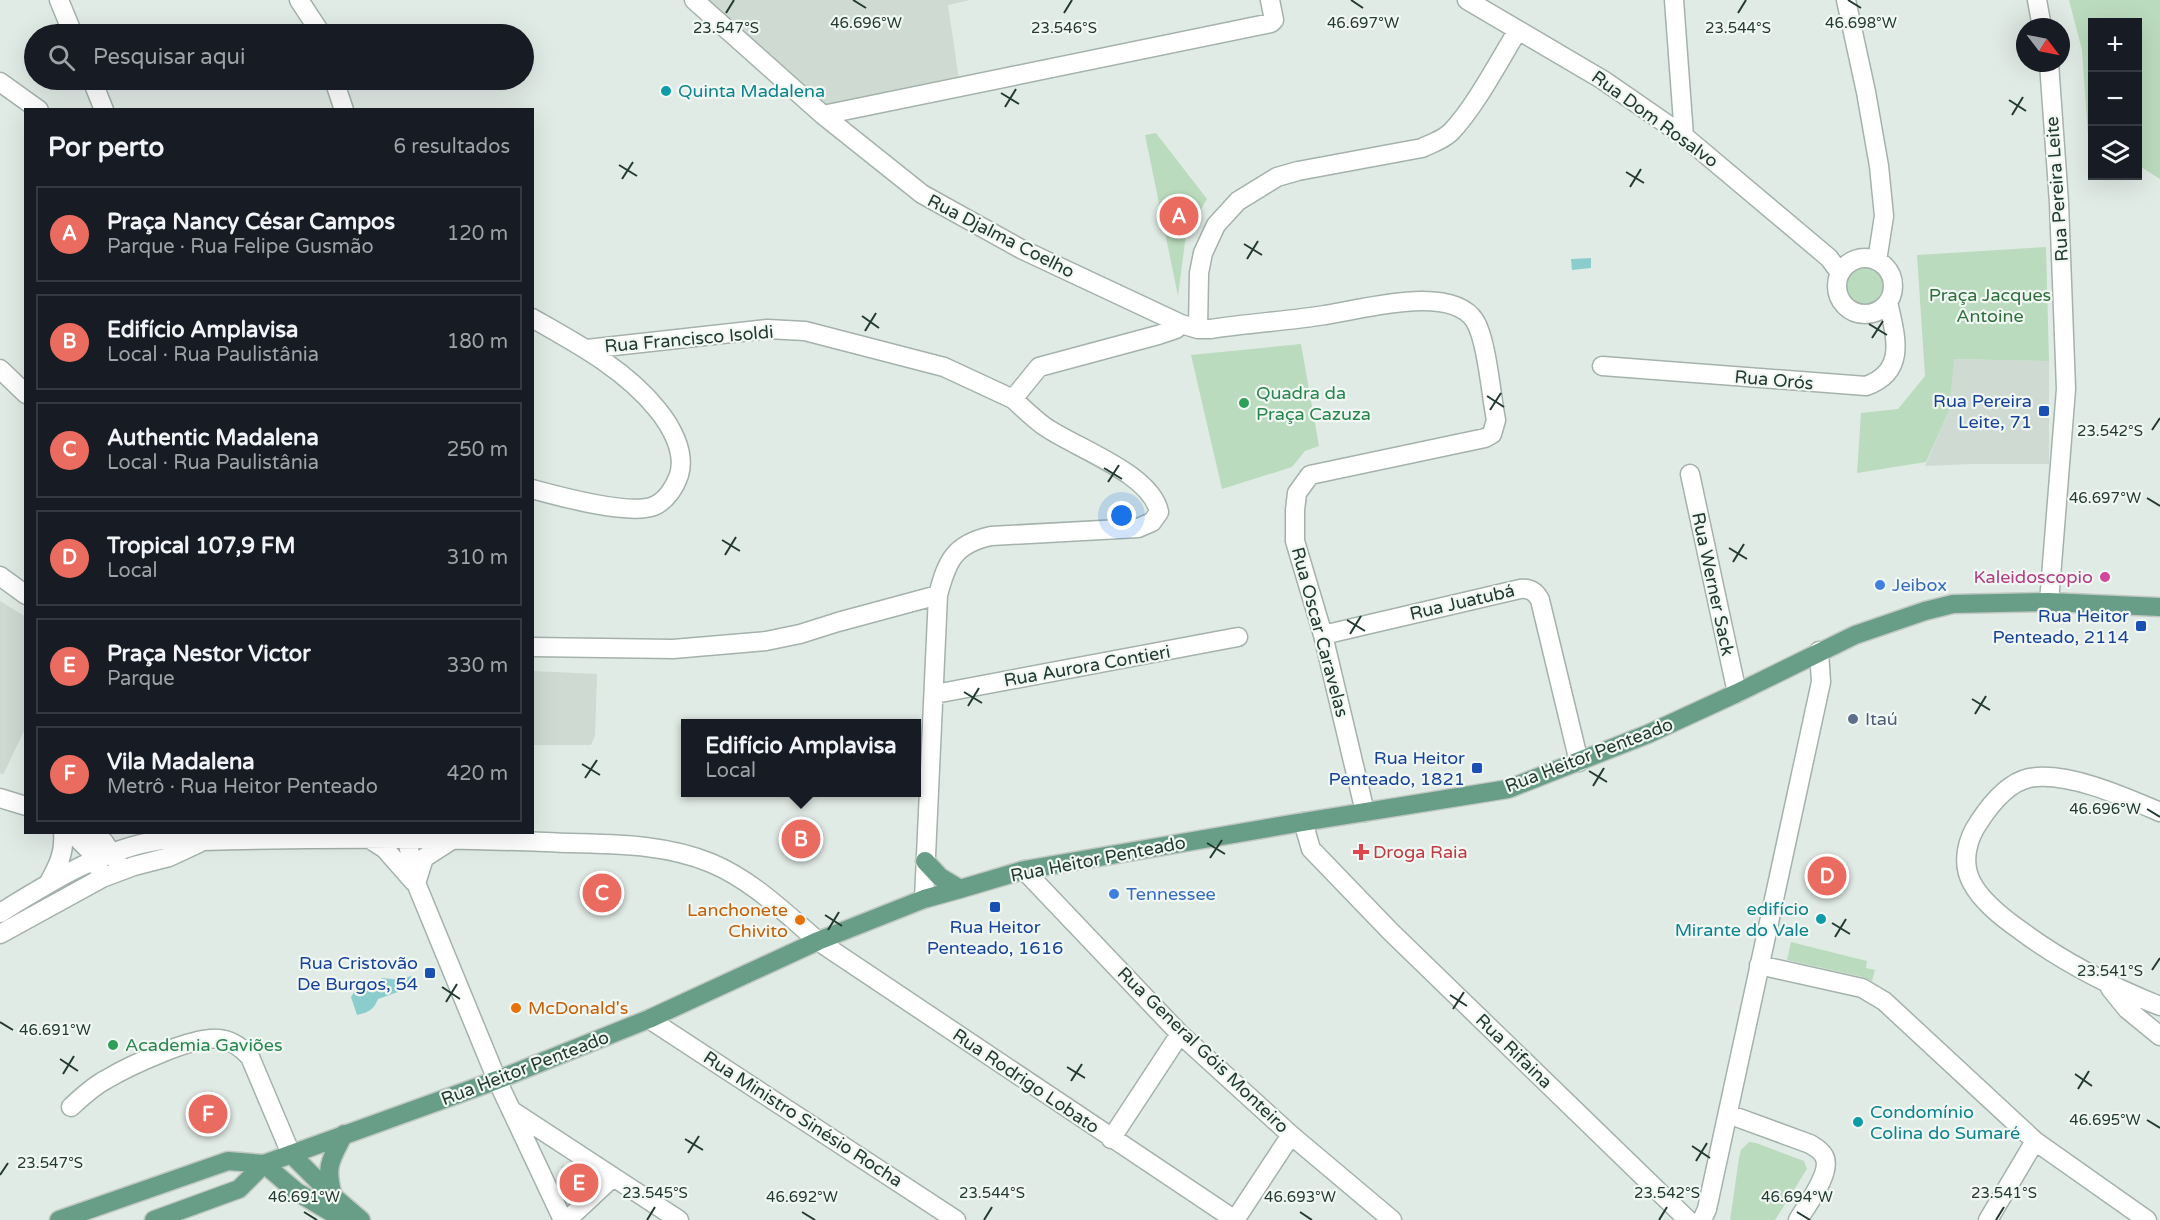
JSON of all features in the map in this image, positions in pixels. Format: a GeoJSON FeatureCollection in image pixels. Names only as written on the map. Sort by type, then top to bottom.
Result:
{"type":"FeatureCollection","features":[{"type":"Feature","properties":{"kind":"main road","name":"Rua Heitor Penteado"},"geometry":{"type":"LineString","coordinates":[[154,1220],[239,1189],[264,1164],[497,1080],[649,1019],[818,941],[924,899],[1024,870],[1508,789],[1579,762],[1737,693],[1864,631],[1953,604],[2049,602],[2160,607]]}},
{"type":"Feature","properties":{"kind":"main road"},"geometry":{"type":"LineString","coordinates":[[926,861],[940,877],[960,889]]}},
{"type":"Feature","properties":{"kind":"main road"},"geometry":{"type":"LineString","coordinates":[[324,1207],[329,1180],[329,1164],[344,1134]]}},
{"type":"Feature","properties":{"kind":"main road"},"geometry":{"type":"LineString","coordinates":[[291,1154],[324,1207],[361,1220]]}},
{"type":"Feature","properties":{"kind":"main road","name":"Rua Heitor Penteado"},"geometry":{"type":"LineString","coordinates":[[59,1220],[228,1161],[264,1164]]}},
{"type":"Feature","properties":{"kind":"main road"},"geometry":{"type":"LineString","coordinates":[[264,1164],[286,1184],[344,1220]]}},
{"type":"Feature","properties":{"kind":"street"},"geometry":{"type":"LineString","coordinates":[[59,0],[69,24]]}},
{"type":"Feature","properties":{"kind":"street"},"geometry":{"type":"LineString","coordinates":[[299,0],[308,2],[314,0],[319,24]]}},
{"type":"Feature","properties":{"kind":"street"},"geometry":{"type":"LineString","coordinates":[[299,0],[315,24]]}},
{"type":"Feature","properties":{"kind":"street","name":"Rua Djalma Coelho"},"geometry":{"type":"LineString","coordinates":[[694,0],[823,115],[922,194],[1021,249],[1189,327]]}},
{"type":"Feature","properties":{"kind":"street"},"geometry":{"type":"LineString","coordinates":[[823,115],[1273,22],[1270,0]]}},
{"type":"Feature","properties":{"kind":"street"},"geometry":{"type":"LineString","coordinates":[[1674,0],[1684,136]]}},
{"type":"Feature","properties":{"kind":"street"},"geometry":{"type":"LineString","coordinates":[[1846,0],[1866,92],[1879,166],[1884,216],[1880,237],[1852,263],[1837,283],[1838,294],[1842,304],[1851,311],[1861,314],[1881,309],[1888,302],[1892,287],[1892,279],[1884,266],[1852,263]]}},
{"type":"Feature","properties":{"kind":"street"},"geometry":{"type":"LineString","coordinates":[[2037,0],[2040,18]]}},
{"type":"Feature","properties":{"kind":"street","name":"Rua Dom Rosalvo"},"geometry":{"type":"LineString","coordinates":[[1471,1],[1604,80],[1684,136],[1852,263]]}},
{"type":"Feature","properties":{"kind":"street"},"geometry":{"type":"LineString","coordinates":[[1013,399],[1039,367],[1189,327],[1203,253],[1216,225],[1238,201],[1277,177],[1422,148],[1439,141],[1450,133],[1465,115],[1518,30]]}},
{"type":"Feature","properties":{"kind":"street","name":"Rua Pereira Leite"},"geometry":{"type":"LineString","coordinates":[[2049,602],[2066,389],[2059,203],[2050,72]]}},
{"type":"Feature","properties":{"kind":"street"},"geometry":{"type":"LineString","coordinates":[[0,82],[36,108]]}},
{"type":"Feature","properties":{"kind":"street"},"geometry":{"type":"LineString","coordinates":[[96,90],[103,108]]}},
{"type":"Feature","properties":{"kind":"street"},"geometry":{"type":"LineString","coordinates":[[337,90],[343,108]]}},
{"type":"Feature","properties":{"kind":"street","name":"Rua Oscar Caravelas"},"geometry":{"type":"LineString","coordinates":[[1189,327],[1324,316],[1410,301],[1435,302],[1466,311],[1474,320],[1480,334],[1496,420],[1492,434],[1485,438],[1310,475],[1297,493],[1295,542],[1323,635],[1365,812]]}},
{"type":"Feature","properties":{"kind":"street","name":"Rua Orós"},"geometry":{"type":"LineString","coordinates":[[1602,366],[1866,386],[1876,383],[1886,375],[1893,364],[1896,350],[1888,302]]}},
{"type":"Feature","properties":{"kind":"street"},"geometry":{"type":"LineString","coordinates":[[1872,313],[1892,321]]}},
{"type":"Feature","properties":{"kind":"street","name":"Rua Francisco Isoldi"},"geometry":{"type":"LineString","coordinates":[[534,319],[587,349],[767,330],[805,331],[944,366],[1013,399],[1044,426],[1121,470],[1146,488],[1158,503],[1160,512],[1152,522],[1138,528],[991,536],[975,539],[961,547],[951,558],[943,574],[938,595]]}},
{"type":"Feature","properties":{"kind":"street"},"geometry":{"type":"LineString","coordinates":[[534,490],[563,498],[638,509],[653,506],[665,498],[680,473],[680,456],[676,436],[657,408],[613,368],[587,349]]}},
{"type":"Feature","properties":{"kind":"street"},"geometry":{"type":"LineString","coordinates":[[0,369],[24,392]]}},
{"type":"Feature","properties":{"kind":"street","name":"Rua Werner Sack"},"geometry":{"type":"LineString","coordinates":[[1690,474],[1737,693]]}},
{"type":"Feature","properties":{"kind":"street"},"geometry":{"type":"LineString","coordinates":[[0,576],[24,594]]}},
{"type":"Feature","properties":{"kind":"street","name":"Rua Juatubá"},"geometry":{"type":"LineString","coordinates":[[1323,635],[1520,588],[1530,590],[1538,595],[1540,600],[1579,762]]}},
{"type":"Feature","properties":{"kind":"street"},"geometry":{"type":"LineString","coordinates":[[534,646],[673,649],[766,641],[800,634],[938,595],[924,899]]}},
{"type":"Feature","properties":{"kind":"street","name":"Rua Aurora Contieri"},"geometry":{"type":"LineString","coordinates":[[935,694],[1238,637]]}},
{"type":"Feature","properties":{"kind":"street"},"geometry":{"type":"LineString","coordinates":[[1702,1220],[1707,1209],[1821,682],[1820,651]]}},
{"type":"Feature","properties":{"kind":"street"},"geometry":{"type":"LineString","coordinates":[[2160,812],[2125,797],[2067,779],[2027,778],[2010,787],[1997,798],[1970,836],[1966,856],[1971,882],[2002,917],[2051,953],[2107,984],[2160,1006]]}},
{"type":"Feature","properties":{"kind":"street"},"geometry":{"type":"LineString","coordinates":[[0,798],[24,806]]}},
{"type":"Feature","properties":{"kind":"street","name":"Rua Rifaina"},"geometry":{"type":"LineString","coordinates":[[1303,822],[1311,849],[1391,932],[1688,1220]]}},
{"type":"Feature","properties":{"kind":"street"},"geometry":{"type":"LineString","coordinates":[[48,884],[60,864],[64,846],[63,834]]}},
{"type":"Feature","properties":{"kind":"street"},"geometry":{"type":"LineString","coordinates":[[73,834],[121,870]]}},
{"type":"Feature","properties":{"kind":"street"},"geometry":{"type":"LineString","coordinates":[[94,834],[104,842],[102,878]]}},
{"type":"Feature","properties":{"kind":"street"},"geometry":{"type":"LineString","coordinates":[[170,834],[203,841]]}},
{"type":"Feature","properties":{"kind":"street"},"geometry":{"type":"LineString","coordinates":[[368,838],[385,849],[416,883]]}},
{"type":"Feature","properties":{"kind":"street"},"geometry":{"type":"LineString","coordinates":[[407,839],[416,883],[497,1080],[565,1220],[613,1177]]}},
{"type":"Feature","properties":{"kind":"street"},"geometry":{"type":"LineString","coordinates":[[416,883],[424,858],[453,839]]}},
{"type":"Feature","properties":{"kind":"street","name":"Rua Rodrigo Lobato"},"geometry":{"type":"LineString","coordinates":[[203,841],[453,839],[654,847],[714,864],[746,882],[771,900],[818,941],[1235,1220]]}},
{"type":"Feature","properties":{"kind":"street"},"geometry":{"type":"LineString","coordinates":[[0,913],[48,884],[104,856],[129,847],[164,840],[203,841]]}},
{"type":"Feature","properties":{"kind":"street"},"geometry":{"type":"LineString","coordinates":[[0,934],[102,878],[121,870],[169,857],[203,841]]}},
{"type":"Feature","properties":{"kind":"street","name":"Rua General Góis Monteiro"},"geometry":{"type":"LineString","coordinates":[[1024,870],[1180,1034],[1291,1135],[1392,1220]]}},
{"type":"Feature","properties":{"kind":"street"},"geometry":{"type":"LineString","coordinates":[[1759,965],[1852,985],[1884,1001],[2035,1141],[2147,1220]]}},
{"type":"Feature","properties":{"kind":"street"},"geometry":{"type":"LineString","coordinates":[[2107,984],[2127,1009],[2160,1036]]}},
{"type":"Feature","properties":{"kind":"street","name":"Rua Ministro Sinésio Rocha"},"geometry":{"type":"LineString","coordinates":[[649,1019],[956,1220]]}},
{"type":"Feature","properties":{"kind":"street"},"geometry":{"type":"LineString","coordinates":[[1111,1139],[1180,1034]]}},
{"type":"Feature","properties":{"kind":"street"},"geometry":{"type":"LineString","coordinates":[[71,1107],[105,1080],[129,1068],[204,1039],[229,1040],[250,1057],[291,1154]]}},
{"type":"Feature","properties":{"kind":"street"},"geometry":{"type":"LineString","coordinates":[[514,1112],[679,1220]]}},
{"type":"Feature","properties":{"kind":"street"},"geometry":{"type":"LineString","coordinates":[[1728,1114],[1810,1144],[1820,1150],[1825,1157],[1827,1165],[1824,1176],[1798,1220]]}},
{"type":"Feature","properties":{"kind":"street"},"geometry":{"type":"LineString","coordinates":[[1235,1220],[1291,1135]]}},
{"type":"Feature","properties":{"kind":"street"},"geometry":{"type":"LineString","coordinates":[[1988,1220],[2035,1141]]}},
{"type":"Feature","properties":{"kind":"shaded area"},"geometry":{"type":"Polygon","coordinates":[[[709,0],[970,0],[948,5],[959,80],[823,105],[709,0]]]}},
{"type":"Feature","properties":{"kind":"shaded area"},"geometry":{"type":"Polygon","coordinates":[[[1953,359],[2049,361],[2049,464],[1925,466],[1949,411],[1953,359]]]}},
{"type":"Feature","properties":{"kind":"shaded area"},"geometry":{"type":"Polygon","coordinates":[[[0,601],[24,616],[24,731],[3,775],[0,773],[0,601]]]}},
{"type":"Feature","properties":{"kind":"shaded area"},"geometry":{"type":"Polygon","coordinates":[[[534,671],[597,674],[595,736],[591,745],[534,745],[534,671]]]}},
{"type":"Feature","properties":{"kind":"green space"},"geometry":{"type":"Polygon","coordinates":[[[2069,0],[2160,0],[2160,179],[2142,168],[2142,18],[2088,18],[2088,135],[2082,50],[2069,0]]]}},
{"type":"Feature","properties":{"kind":"green space"},"geometry":{"type":"Polygon","coordinates":[[[1156,133],[1207,199],[1186,234],[1178,296],[1145,135],[1156,133]]]}},
{"type":"Feature","properties":{"kind":"green space","name":"Praça Jacques Antoine"},"geometry":{"type":"Polygon","coordinates":[[[2046,247],[2049,361],[1954,359],[1949,411],[1926,462],[1857,473],[1861,413],[1898,409],[1925,376],[1917,255],[2046,247]]]}},
{"type":"Feature","properties":{"kind":"green space","name":"Praça Jacques Antoine"},"geometry":{"type":"Polygon","coordinates":[[[1864,263],[1881,270],[1888,287],[1881,304],[1864,311],[1847,304],[1840,287],[1847,270],[1864,263]]]}},
{"type":"Feature","properties":{"kind":"green space"},"geometry":{"type":"Polygon","coordinates":[[[1301,344],[1319,446],[1305,451],[1292,467],[1222,489],[1191,355],[1301,344]]]}},
{"type":"Feature","properties":{"kind":"green space"},"geometry":{"type":"Polygon","coordinates":[[[1791,942],[1867,961],[1866,968],[1875,970],[1872,981],[1787,960],[1791,942]]]}},
{"type":"Feature","properties":{"kind":"green space"},"geometry":{"type":"Polygon","coordinates":[[[1749,1142],[1804,1161],[1807,1169],[1775,1220],[1730,1220],[1739,1158],[1741,1150],[1749,1142]]]}},
{"type":"Feature","properties":{"kind":"green space"},"geometry":{"type":"Polygon","coordinates":[[[563,1165],[590,1184],[585,1194],[577,1199],[561,1167],[563,1165]]]}},
{"type":"Feature","properties":{"kind":"water"},"geometry":{"type":"Polygon","coordinates":[[[1591,258],[1591,268],[1572,270],[1571,259],[1591,258]]]}},
{"type":"Feature","properties":{"kind":"water"},"geometry":{"type":"Polygon","coordinates":[[[411,976],[415,986],[378,999],[370,1010],[357,1015],[351,997],[355,991],[367,989],[382,978],[400,980],[411,976]]]}},
{"type":"Feature","properties":{"kind":"place","name":"Quinta Madalena"},"geometry":{"type":"Point","coordinates":[666,91]}},
{"type":"Feature","properties":{"kind":"place","name":"Praça Nancy César Campos"},"geometry":{"type":"Point","coordinates":[1179,216]}},
{"type":"Feature","properties":{"kind":"place","name":"Quadra da Praça Cazuza"},"geometry":{"type":"Point","coordinates":[1244,403]}},
{"type":"Feature","properties":{"kind":"place","name":"Rua Pereira Leite, 71"},"geometry":{"type":"Point","coordinates":[2044,411]}},
{"type":"Feature","properties":{"kind":"place","name":"Kaleidoscopio"},"geometry":{"type":"Point","coordinates":[2105,577]}},
{"type":"Feature","properties":{"kind":"place","name":"Jeibox"},"geometry":{"type":"Point","coordinates":[1880,585]}},
{"type":"Feature","properties":{"kind":"place","name":"Rua Heitor Penteado, 2114"},"geometry":{"type":"Point","coordinates":[2141,626]}},
{"type":"Feature","properties":{"kind":"place","name":"Itaú"},"geometry":{"type":"Point","coordinates":[1853,719]}},
{"type":"Feature","properties":{"kind":"place","name":"Rua Heitor Penteado, 1821"},"geometry":{"type":"Point","coordinates":[1477,768]}},
{"type":"Feature","properties":{"kind":"place","name":"Edifício Amplavisa"},"geometry":{"type":"Point","coordinates":[801,839]}},
{"type":"Feature","properties":{"kind":"place","name":"Droga Raia"},"geometry":{"type":"Point","coordinates":[1361,852]}},
{"type":"Feature","properties":{"kind":"place","name":"Tropical 107,9 FM"},"geometry":{"type":"Point","coordinates":[1827,876]}},
{"type":"Feature","properties":{"kind":"place","name":"Authentic Madalena"},"geometry":{"type":"Point","coordinates":[602,893]}},
{"type":"Feature","properties":{"kind":"place","name":"Tennessee"},"geometry":{"type":"Point","coordinates":[1114,894]}},
{"type":"Feature","properties":{"kind":"place","name":"Rua Heitor Penteado, 1616"},"geometry":{"type":"Point","coordinates":[995,907]}},
{"type":"Feature","properties":{"kind":"place","name":"edifício Mirante do Vale"},"geometry":{"type":"Point","coordinates":[1821,919]}},
{"type":"Feature","properties":{"kind":"place","name":"Lanchonete Chivito"},"geometry":{"type":"Point","coordinates":[800,920]}},
{"type":"Feature","properties":{"kind":"place","name":"Rua Cristovão De Burgos, 54"},"geometry":{"type":"Point","coordinates":[430,973]}},
{"type":"Feature","properties":{"kind":"place","name":"McDonald's"},"geometry":{"type":"Point","coordinates":[516,1008]}},
{"type":"Feature","properties":{"kind":"place","name":"Academia Gaviões"},"geometry":{"type":"Point","coordinates":[113,1045]}},
{"type":"Feature","properties":{"kind":"place","name":"Vila Madalena"},"geometry":{"type":"Point","coordinates":[208,1114]}},
{"type":"Feature","properties":{"kind":"place","name":"Condomínio Colina do Sumaré"},"geometry":{"type":"Point","coordinates":[1858,1122]}},
{"type":"Feature","properties":{"kind":"place","name":"Praça Nestor Victor"},"geometry":{"type":"Point","coordinates":[579,1183]}}]}
